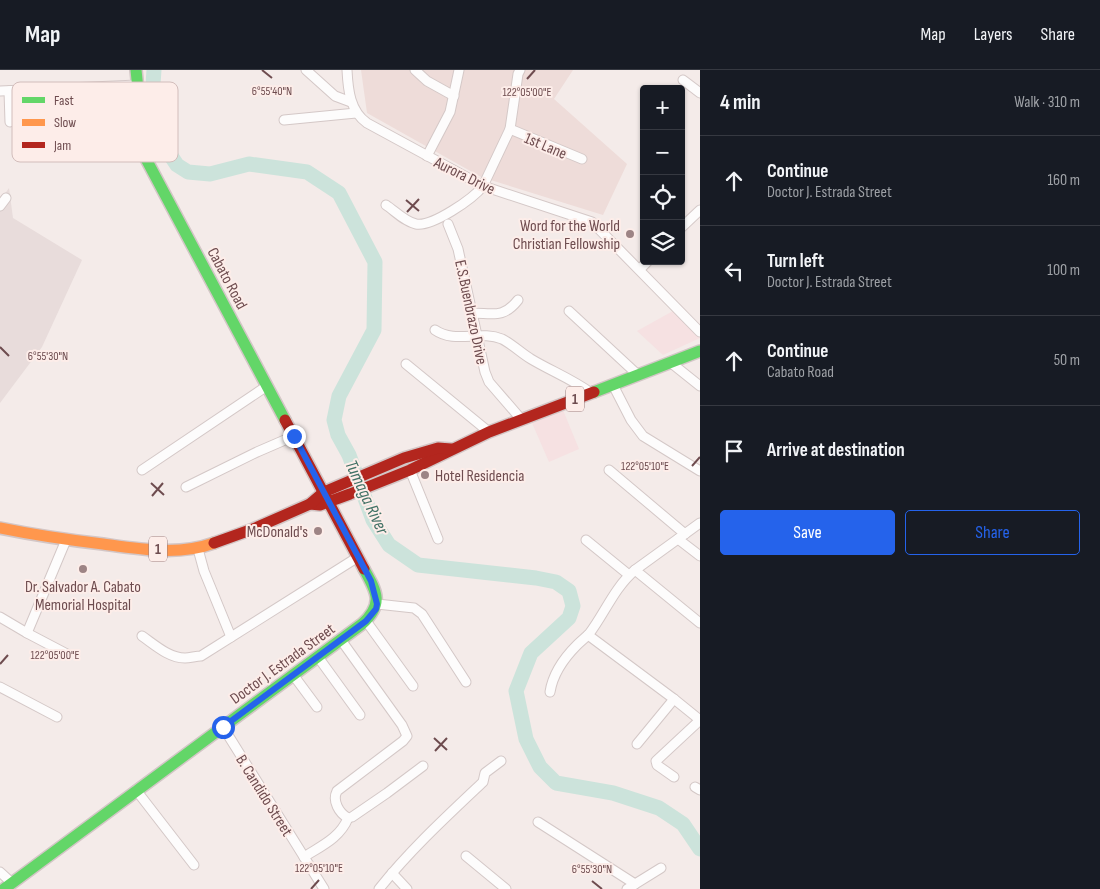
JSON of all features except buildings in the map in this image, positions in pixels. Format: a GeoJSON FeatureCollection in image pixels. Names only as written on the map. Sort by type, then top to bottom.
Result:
{"type":"FeatureCollection","features":[{"type":"Feature","properties":{"kind":"main road","name":"Cabato Road"},"geometry":{"type":"LineString","coordinates":[[148,162],[327,497]]}},
{"type":"Feature","properties":{"kind":"main road","name":"1"},"geometry":{"type":"LineString","coordinates":[[0,528],[66,540],[151,549],[198,549],[238,535],[327,497],[350,494],[383,481],[441,456],[451,449],[489,432],[700,350]]}},
{"type":"Feature","properties":{"kind":"main road","name":"1"},"geometry":{"type":"LineString","coordinates":[[327,497],[344,482],[404,458],[438,448],[451,449]]}},
{"type":"Feature","properties":{"kind":"main road"},"geometry":{"type":"LineString","coordinates":[[327,497],[371,581],[377,604]]}},
{"type":"Feature","properties":{"kind":"main road","name":"Doctor J. Estrada Street"},"geometry":{"type":"LineString","coordinates":[[8,886],[366,621],[376,609],[377,604]]}},
{"type":"Feature","properties":{"kind":"street"},"geometry":{"type":"LineString","coordinates":[[306,70],[335,96],[351,102]]}},
{"type":"Feature","properties":{"kind":"street","name":"Aurora Drive"},"geometry":{"type":"LineString","coordinates":[[347,70],[351,102],[356,113],[367,123],[483,186],[592,222],[700,332]]}},
{"type":"Feature","properties":{"kind":"street"},"geometry":{"type":"LineString","coordinates":[[415,70],[427,81],[454,96]]}},
{"type":"Feature","properties":{"kind":"street"},"geometry":{"type":"LineString","coordinates":[[427,156],[450,112],[459,70]]}},
{"type":"Feature","properties":{"kind":"street"},"geometry":{"type":"LineString","coordinates":[[386,205],[408,221],[414,224],[423,224],[439,217],[477,194],[483,186],[510,129],[520,70]]}},
{"type":"Feature","properties":{"kind":"street"},"geometry":{"type":"LineString","coordinates":[[684,80],[700,93]]}},
{"type":"Feature","properties":{"kind":"street"},"geometry":{"type":"LineString","coordinates":[[5,91],[10,122]]}},
{"type":"Feature","properties":{"kind":"street"},"geometry":{"type":"LineString","coordinates":[[284,120],[356,113]]}},
{"type":"Feature","properties":{"kind":"street","name":"1st Lane"},"geometry":{"type":"LineString","coordinates":[[510,129],[582,159]]}},
{"type":"Feature","properties":{"kind":"street"},"geometry":{"type":"LineString","coordinates":[[0,206],[6,198]]}},
{"type":"Feature","properties":{"kind":"street"},"geometry":{"type":"LineString","coordinates":[[685,221],[700,210]]}},
{"type":"Feature","properties":{"kind":"street","name":"E.S.Buenbrazo Drive"},"geometry":{"type":"LineString","coordinates":[[448,224],[458,249],[471,313],[478,336],[482,364],[489,382],[521,419]]}},
{"type":"Feature","properties":{"kind":"street"},"geometry":{"type":"LineString","coordinates":[[640,270],[644,265]]}},
{"type":"Feature","properties":{"kind":"street"},"geometry":{"type":"LineString","coordinates":[[471,313],[501,314],[510,309],[518,300]]}},
{"type":"Feature","properties":{"kind":"street"},"geometry":{"type":"LineString","coordinates":[[569,311],[638,375]]}},
{"type":"Feature","properties":{"kind":"street"},"geometry":{"type":"LineString","coordinates":[[435,330],[452,337],[478,336],[502,339],[531,359],[568,378],[591,393]]}},
{"type":"Feature","properties":{"kind":"street"},"geometry":{"type":"LineString","coordinates":[[670,362],[700,386]]}},
{"type":"Feature","properties":{"kind":"street"},"geometry":{"type":"LineString","coordinates":[[406,364],[489,432]]}},
{"type":"Feature","properties":{"kind":"street"},"geometry":{"type":"LineString","coordinates":[[613,385],[631,420],[643,436],[700,471]]}},
{"type":"Feature","properties":{"kind":"street"},"geometry":{"type":"LineString","coordinates":[[142,470],[267,386]]}},
{"type":"Feature","properties":{"kind":"street"},"geometry":{"type":"LineString","coordinates":[[186,487],[256,452],[294,436]]}},
{"type":"Feature","properties":{"kind":"street"},"geometry":{"type":"LineString","coordinates":[[410,470],[438,539]]}},
{"type":"Feature","properties":{"kind":"street"},"geometry":{"type":"LineString","coordinates":[[609,470],[700,556]]}},
{"type":"Feature","properties":{"kind":"street"},"geometry":{"type":"LineString","coordinates":[[550,692],[552,680],[566,657],[588,635],[616,592],[632,573],[700,523]]}},
{"type":"Feature","properties":{"kind":"street"},"geometry":{"type":"LineString","coordinates":[[26,633],[66,540]]}},
{"type":"Feature","properties":{"kind":"street"},"geometry":{"type":"LineString","coordinates":[[586,540],[700,623]]}},
{"type":"Feature","properties":{"kind":"street"},"geometry":{"type":"LineString","coordinates":[[198,549],[204,571],[231,637]]}},
{"type":"Feature","properties":{"kind":"street"},"geometry":{"type":"LineString","coordinates":[[142,636],[160,649],[175,656],[185,658],[201,656],[358,557]]}},
{"type":"Feature","properties":{"kind":"street"},"geometry":{"type":"LineString","coordinates":[[377,604],[414,608],[422,614],[466,682]]}},
{"type":"Feature","properties":{"kind":"street"},"geometry":{"type":"LineString","coordinates":[[0,617],[67,654]]}},
{"type":"Feature","properties":{"kind":"street"},"geometry":{"type":"LineString","coordinates":[[366,621],[413,686]]}},
{"type":"Feature","properties":{"kind":"street"},"geometry":{"type":"LineString","coordinates":[[588,635],[674,698],[700,720],[656,761],[657,765],[674,777]]}},
{"type":"Feature","properties":{"kind":"street"},"geometry":{"type":"LineString","coordinates":[[341,640],[402,725],[407,736],[337,791],[335,798],[338,808],[348,818]]}},
{"type":"Feature","properties":{"kind":"street"},"geometry":{"type":"LineString","coordinates":[[318,657],[360,715]]}},
{"type":"Feature","properties":{"kind":"street"},"geometry":{"type":"LineString","coordinates":[[294,676],[317,707]]}},
{"type":"Feature","properties":{"kind":"street"},"geometry":{"type":"LineString","coordinates":[[0,688],[57,717]]}},
{"type":"Feature","properties":{"kind":"street"},"geometry":{"type":"LineString","coordinates":[[637,744],[674,698]]}},
{"type":"Feature","properties":{"kind":"street","name":"B. Candido Street"},"geometry":{"type":"LineString","coordinates":[[223,727],[304,857],[321,888]]}},
{"type":"Feature","properties":{"kind":"street"},"geometry":{"type":"LineString","coordinates":[[379,889],[425,837],[483,782],[485,774],[501,761]]}},
{"type":"Feature","properties":{"kind":"street"},"geometry":{"type":"LineString","coordinates":[[304,857],[339,834],[348,818],[388,793],[423,766]]}},
{"type":"Feature","properties":{"kind":"street"},"geometry":{"type":"LineString","coordinates":[[136,790],[194,865]]}},
{"type":"Feature","properties":{"kind":"street"},"geometry":{"type":"LineString","coordinates":[[538,822],[631,887],[661,868]]}},
{"type":"Feature","properties":{"kind":"street"},"geometry":{"type":"LineString","coordinates":[[466,856],[506,889]]}},
{"type":"Feature","properties":{"kind":"street"},"geometry":{"type":"LineString","coordinates":[[0,872],[8,886]]}},
{"type":"Feature","properties":{"kind":"street"},"geometry":{"type":"LineString","coordinates":[[392,873],[407,889]]}},
{"type":"Feature","properties":{"kind":"shaded area"},"geometry":{"type":"Polygon","coordinates":[[[361,70],[573,70],[554,99],[627,164],[603,215],[481,177],[367,113],[361,70]]]}},
{"type":"Feature","properties":{"kind":"shaded area"},"geometry":{"type":"Polygon","coordinates":[[[9,188],[13,218],[82,260],[42,347],[0,403],[0,201],[9,188]]]}},
{"type":"Feature","properties":{"kind":"shaded area"},"geometry":{"type":"Polygon","coordinates":[[[673,311],[700,338],[663,355],[637,331],[673,311]]]}},
{"type":"Feature","properties":{"kind":"shaded area"},"geometry":{"type":"Polygon","coordinates":[[[563,410],[579,449],[549,462],[532,423],[563,410]]]}},
{"type":"Feature","properties":{"kind":"waterway","name":"Tumaga River"},"geometry":{"type":"LineString","coordinates":[[153,82],[154,70]]}},
{"type":"Feature","properties":{"kind":"waterway","name":"Tumaga River"},"geometry":{"type":"LineString","coordinates":[[175,162],[188,172],[210,174],[249,164],[307,172],[339,193],[375,262],[374,330],[339,396],[334,420],[338,435],[349,455],[373,520],[389,545],[418,565],[536,578],[556,582],[569,591],[573,606],[569,618],[531,653],[516,691],[526,739],[540,767],[556,783],[613,793],[659,808],[683,824],[700,849]]}},
{"type":"Feature","properties":{"kind":"traffic: fast"},"geometry":{"type":"LineString","coordinates":[[136,70],[137,82]]}},
{"type":"Feature","properties":{"kind":"traffic: fast"},"geometry":{"type":"LineString","coordinates":[[148,162],[285,420]]}},
{"type":"Feature","properties":{"kind":"traffic: fast"},"geometry":{"type":"LineString","coordinates":[[594,392],[700,351]]}},
{"type":"Feature","properties":{"kind":"traffic: fast"},"geometry":{"type":"LineString","coordinates":[[4,889],[362,624],[369,617],[376,604],[375,591],[364,569]]}},
{"type":"Feature","properties":{"kind":"traffic: slow"},"geometry":{"type":"LineString","coordinates":[[0,528],[64,539],[159,550],[187,549],[214,543]]}},
{"type":"Feature","properties":{"kind":"traffic: jam"},"geometry":{"type":"LineString","coordinates":[[310,504],[320,505],[350,494],[410,470],[489,432],[594,392]]}},
{"type":"Feature","properties":{"kind":"traffic: jam"},"geometry":{"type":"LineString","coordinates":[[285,420],[364,569]]}},
{"type":"Feature","properties":{"kind":"traffic: jam"},"geometry":{"type":"LineString","coordinates":[[214,543],[253,529],[310,504],[324,492],[404,458],[438,448],[451,449]]}},
{"type":"Feature","properties":{"kind":"place","name":"Word for the World Christian Fellowship"},"geometry":{"type":"Point","coordinates":[630,234]}},
{"type":"Feature","properties":{"kind":"place","name":"Hotel Residencia"},"geometry":{"type":"Point","coordinates":[425,475]}},
{"type":"Feature","properties":{"kind":"place","name":"McDonald's"},"geometry":{"type":"Point","coordinates":[318,531]}},
{"type":"Feature","properties":{"kind":"place","name":"Dr. Salvador A. Cabato Memorial Hospital"},"geometry":{"type":"Point","coordinates":[83,569]}},
{"type":"Feature","properties":{"kind":"route"},"geometry":{"type":"LineString","coordinates":[[223,727],[366,621],[376,609],[377,604],[371,581],[294,436]]}}]}
